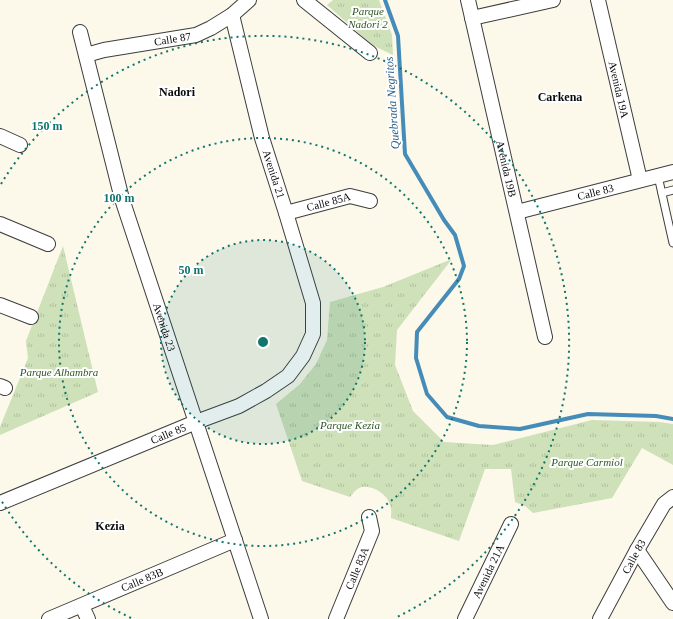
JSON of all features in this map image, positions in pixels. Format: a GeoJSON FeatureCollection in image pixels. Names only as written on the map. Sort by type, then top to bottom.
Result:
{"type":"FeatureCollection","features":[{"type":"Feature","properties":{"kind":"street","name":"Calle 87"},"geometry":{"type":"LineString","coordinates":[[86,55],[104,50],[196,35],[232,15],[249,0]]}},
{"type":"Feature","properties":{"kind":"street"},"geometry":{"type":"LineString","coordinates":[[304,0],[370,53]]}},
{"type":"Feature","properties":{"kind":"street","name":"Avenida 19B"},"geometry":{"type":"LineString","coordinates":[[468,0],[545,337]]}},
{"type":"Feature","properties":{"kind":"street"},"geometry":{"type":"LineString","coordinates":[[472,18],[553,0]]}},
{"type":"Feature","properties":{"kind":"street","name":"Avenida 19A"},"geometry":{"type":"LineString","coordinates":[[598,0],[640,180]]}},
{"type":"Feature","properties":{"kind":"street","name":"Avenida 21"},"geometry":{"type":"LineString","coordinates":[[232,15],[262,138],[313,303],[313,334]]}},
{"type":"Feature","properties":{"kind":"street","name":"Avenida 23"},"geometry":{"type":"LineString","coordinates":[[80,32],[122,199],[261,619]]}},
{"type":"Feature","properties":{"kind":"street"},"geometry":{"type":"LineString","coordinates":[[0,136],[20,145]]}},
{"type":"Feature","properties":{"kind":"street","name":"Calle 83"},"geometry":{"type":"LineString","coordinates":[[517,212],[673,172]]}},
{"type":"Feature","properties":{"kind":"street","name":"Calle 85A"},"geometry":{"type":"LineString","coordinates":[[286,213],[350,196],[370,201]]}},
{"type":"Feature","properties":{"kind":"street"},"geometry":{"type":"LineString","coordinates":[[0,224],[48,244]]}},
{"type":"Feature","properties":{"kind":"street"},"geometry":{"type":"LineString","coordinates":[[0,305],[32,317]]}},
{"type":"Feature","properties":{"kind":"street","name":"Calle 85"},"geometry":{"type":"LineString","coordinates":[[0,503],[196,422],[239,406],[266,391],[288,376],[303,356],[313,334]]}},
{"type":"Feature","properties":{"kind":"street","name":"Calle 83"},"geometry":{"type":"LineString","coordinates":[[600,619],[637,550],[664,504],[673,497]]}},
{"type":"Feature","properties":{"kind":"street","name":"Calle 83A"},"geometry":{"type":"LineString","coordinates":[[336,619],[372,531],[369,517]]}},
{"type":"Feature","properties":{"kind":"street","name":"Avenida 21A"},"geometry":{"type":"LineString","coordinates":[[465,619],[511,524]]}},
{"type":"Feature","properties":{"kind":"street","name":"Calle 83B"},"geometry":{"type":"LineString","coordinates":[[49,619],[236,540]]}},
{"type":"Feature","properties":{"kind":"street"},"geometry":{"type":"LineString","coordinates":[[637,550],[673,603]]}},
{"type":"Feature","properties":{"kind":"street"},"geometry":{"type":"LineString","coordinates":[[82,606],[88,619]]}},
{"type":"Feature","properties":{"kind":"lane"},"geometry":{"type":"LineString","coordinates":[[658,176],[673,243]]}},
{"type":"Feature","properties":{"kind":"lane"},"geometry":{"type":"LineString","coordinates":[[662,193],[673,190]]}},
{"type":"Feature","properties":{"kind":"green space","name":"Parque Nadori 2"},"geometry":{"type":"Polygon","coordinates":[[[333,0],[379,0],[392,35],[393,55],[372,45],[327,5],[333,0]]]}},
{"type":"Feature","properties":{"kind":"green space","name":"Parque Alhambra"},"geometry":{"type":"Polygon","coordinates":[[[63,246],[98,392],[0,435],[0,427],[28,358],[26,341],[63,246]]]}},
{"type":"Feature","properties":{"kind":"green space","name":"Parque Kezia"},"geometry":{"type":"Polygon","coordinates":[[[452,259],[397,330],[395,365],[413,411],[444,442],[493,445],[592,420],[659,422],[673,424],[673,465],[642,448],[612,498],[533,513],[525,506],[515,502],[511,469],[485,469],[459,541],[391,518],[389,501],[383,494],[375,489],[362,487],[355,491],[350,497],[302,481],[276,404],[300,384],[316,364],[327,340],[330,302],[383,287],[452,259]]]}},
{"type":"Feature","properties":{"kind":"waterway","name":"Quebrada Negritos"},"geometry":{"type":"LineString","coordinates":[[385,0],[398,36],[405,154],[444,220],[455,235],[464,266],[459,279],[417,332],[416,358],[427,394],[447,417],[479,426],[520,429],[588,414],[656,416],[673,419]]}},
{"type":"Feature","properties":{"kind":"district","name":"Nadori"},"geometry":{"type":"Point","coordinates":[177,92]}},
{"type":"Feature","properties":{"kind":"district","name":"Carkena"},"geometry":{"type":"Point","coordinates":[560,97]}},
{"type":"Feature","properties":{"kind":"district","name":"Kezia"},"geometry":{"type":"Point","coordinates":[110,526]}},
{"type":"Feature","properties":{"kind":"park label","name":"Parque Carmiol"},"geometry":{"type":"Point","coordinates":[587,462]}}]}
